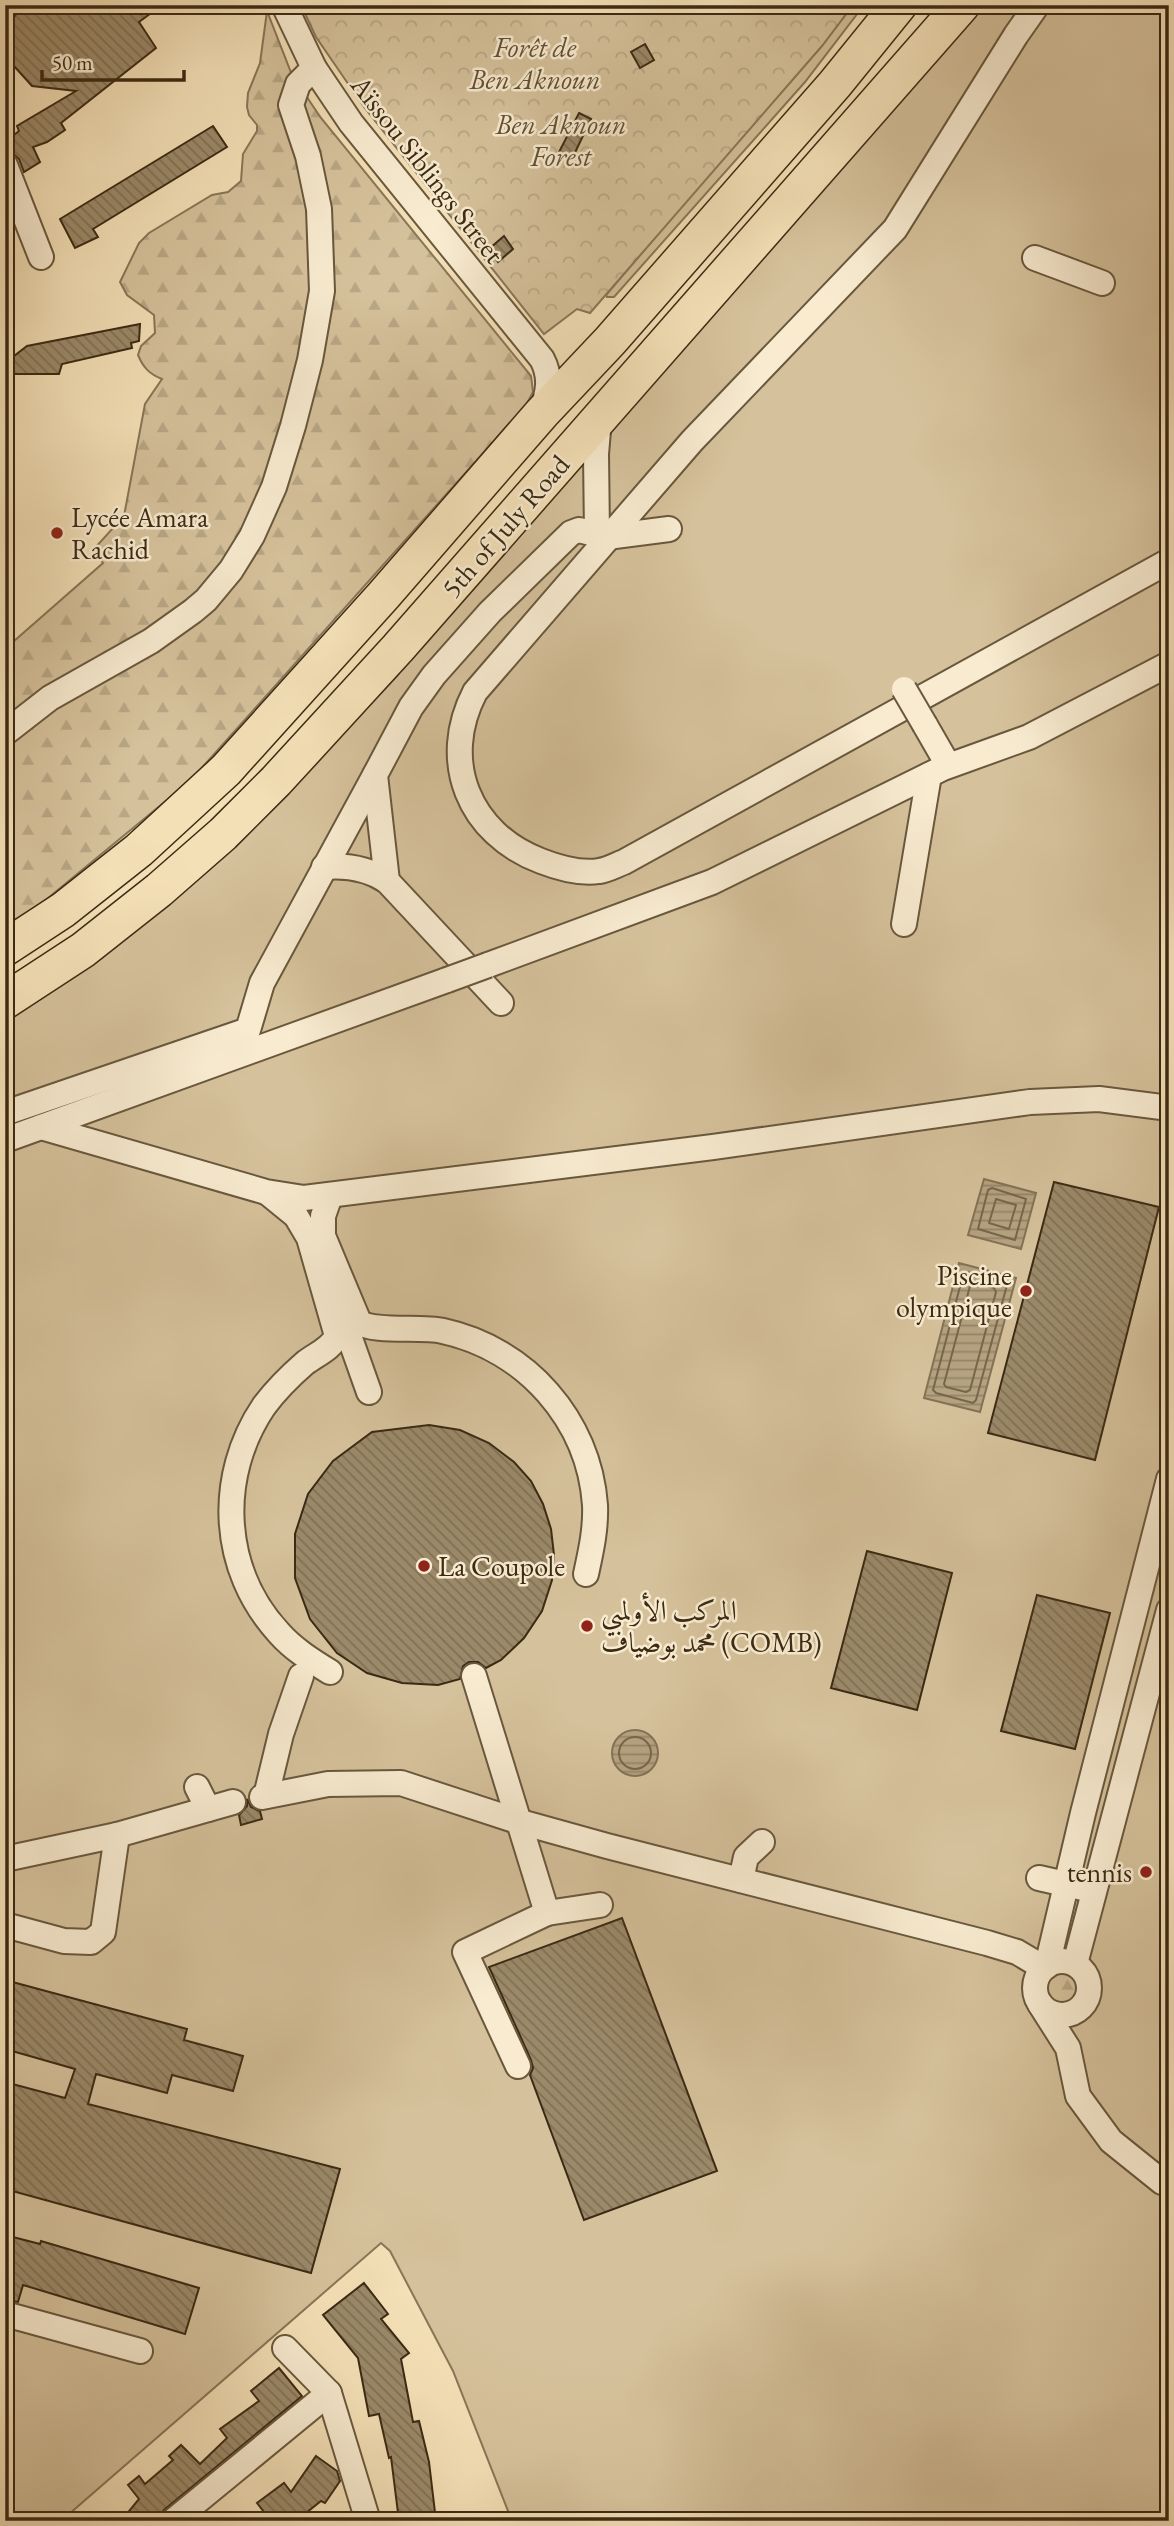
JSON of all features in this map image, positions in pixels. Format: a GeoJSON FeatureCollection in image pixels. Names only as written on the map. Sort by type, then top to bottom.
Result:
{"type":"FeatureCollection","features":[{"type":"Feature","properties":{"kind":"highway","name":"5th of July Road"},"geometry":{"type":"LineString","coordinates":[[5,948],[63,910],[130,857],[226,769],[383,596],[542,413],[610,341],[835,84],[899,5]]}},
{"type":"Feature","properties":{"kind":"highway","name":"5th of July Road"},"geometry":{"type":"LineString","coordinates":[[5,1001],[92,943],[159,890],[223,834],[307,747],[398,648],[962,5]]}},
{"type":"Feature","properties":{"kind":"street","name":"Aïssou Siblings Street"},"geometry":{"type":"LineString","coordinates":[[284,5],[314,68],[351,123],[542,359]]}},
{"type":"Feature","properties":{"kind":"street"},"geometry":{"type":"LineString","coordinates":[[1037,5],[895,229],[602,536],[474,692],[459,734],[459,760],[466,789],[474,808],[488,825],[523,854],[574,870],[600,871],[624,862],[1169,561]]}},
{"type":"Feature","properties":{"kind":"street"},"geometry":{"type":"LineString","coordinates":[[5,733],[50,698],[151,641],[193,611],[231,570],[252,536],[274,487],[293,426],[310,360],[322,291],[321,232],[317,196],[309,156],[291,105],[298,84],[314,68]]}},
{"type":"Feature","properties":{"kind":"street"},"geometry":{"type":"LineString","coordinates":[[5,165],[41,257]]}},
{"type":"Feature","properties":{"kind":"street"},"geometry":{"type":"LineString","coordinates":[[1035,258],[1102,283]]}},
{"type":"Feature","properties":{"kind":"street"},"geometry":{"type":"LineString","coordinates":[[542,413],[549,384],[548,372],[542,359],[564,361],[610,341]]}},
{"type":"Feature","properties":{"kind":"street"},"geometry":{"type":"LineString","coordinates":[[599,419],[596,454],[602,536]]}},
{"type":"Feature","properties":{"kind":"street"},"geometry":{"type":"LineString","coordinates":[[246,1042],[262,983],[411,707],[434,675],[490,612],[571,533],[579,530],[602,536],[669,529]]}},
{"type":"Feature","properties":{"kind":"street"},"geometry":{"type":"LineString","coordinates":[[5,1113],[447,979],[712,883],[938,770],[1029,737],[1169,664]]}},
{"type":"Feature","properties":{"kind":"street"},"geometry":{"type":"LineString","coordinates":[[904,689],[925,725],[938,770],[904,924]]}},
{"type":"Feature","properties":{"kind":"street"},"geometry":{"type":"LineString","coordinates":[[375,775],[387,881]]}},
{"type":"Feature","properties":{"kind":"street"},"geometry":{"type":"LineString","coordinates":[[324,867],[368,871],[387,881],[501,1003]]}},
{"type":"Feature","properties":{"kind":"street"},"geometry":{"type":"LineString","coordinates":[[5,1140],[41,1128],[246,1042]]}},
{"type":"Feature","properties":{"kind":"street"},"geometry":{"type":"LineString","coordinates":[[41,1128],[266,1192],[304,1198],[713,1147],[1030,1102],[1099,1099],[1169,1108]]}},
{"type":"Feature","properties":{"kind":"street"},"geometry":{"type":"LineString","coordinates":[[266,1192],[287,1206],[304,1227],[331,1282],[355,1318],[364,1326],[442,1331],[477,1341],[509,1358],[537,1380],[553,1399],[578,1438],[590,1471],[594,1529],[586,1574]]}},
{"type":"Feature","properties":{"kind":"street"},"geometry":{"type":"LineString","coordinates":[[330,1196],[323,1216],[323,1236],[337,1336],[330,1345],[283,1383],[264,1406],[249,1433],[239,1461],[230,1521],[244,1582],[260,1610],[279,1634],[303,1655],[330,1672]]}},
{"type":"Feature","properties":{"kind":"street"},"geometry":{"type":"LineString","coordinates":[[331,1282],[369,1392]]}},
{"type":"Feature","properties":{"kind":"street"},"geometry":{"type":"LineString","coordinates":[[1169,1479],[1165,1510],[1045,1967],[1038,1975],[1035,1985],[1035,1995],[1068,2049],[1078,2096],[1111,2141],[1169,2185]]}},
{"type":"Feature","properties":{"kind":"street"},"geometry":{"type":"LineString","coordinates":[[1076,1964],[1169,1610]]}},
{"type":"Feature","properties":{"kind":"street"},"geometry":{"type":"LineString","coordinates":[[301,1676],[264,1796],[328,1784],[401,1783],[517,1821],[1003,1947],[1045,1967],[1061,1961],[1076,1964],[1085,1973],[1090,1989],[1079,2010],[1068,2049]]}},
{"type":"Feature","properties":{"kind":"street"},"geometry":{"type":"LineString","coordinates":[[474,1676],[547,1913]]}},
{"type":"Feature","properties":{"kind":"street"},"geometry":{"type":"LineString","coordinates":[[197,1787],[208,1810]]}},
{"type":"Feature","properties":{"kind":"street"},"geometry":{"type":"LineString","coordinates":[[5,1859],[117,1835],[233,1802]]}},
{"type":"Feature","properties":{"kind":"street"},"geometry":{"type":"LineString","coordinates":[[5,1924],[64,1941],[91,1942],[103,1933],[117,1835]]}},
{"type":"Feature","properties":{"kind":"street"},"geometry":{"type":"LineString","coordinates":[[741,1880],[746,1857],[762,1842]]}},
{"type":"Feature","properties":{"kind":"street"},"geometry":{"type":"LineString","coordinates":[[1039,1878],[1095,1890]]}},
{"type":"Feature","properties":{"kind":"street"},"geometry":{"type":"LineString","coordinates":[[518,2066],[465,1952],[547,1913],[600,1905]]}},
{"type":"Feature","properties":{"kind":"street"},"geometry":{"type":"LineString","coordinates":[[1040,2004],[1048,2012],[1058,2016],[1070,2015],[1079,2010]]}},
{"type":"Feature","properties":{"kind":"street"},"geometry":{"type":"LineString","coordinates":[[5,2314],[141,2351]]}},
{"type":"Feature","properties":{"kind":"street"},"geometry":{"type":"LineString","coordinates":[[285,2348],[329,2393],[368,2521]]}},
{"type":"Feature","properties":{"kind":"street"},"geometry":{"type":"LineString","coordinates":[[173,2521],[329,2393]]}},
{"type":"Feature","properties":{"kind":"green space","name":"Ben Aknoun Forest"},"geometry":{"type":"Polygon","coordinates":[[[301,5],[853,5],[822,46],[590,313],[577,309],[544,334],[364,107],[316,37],[301,5]]]}},
{"type":"Feature","properties":{"kind":"green space"},"geometry":{"type":"Polygon","coordinates":[[[853,5],[864,5],[805,82],[614,297],[607,297],[606,295],[853,5]]]}},
{"type":"Feature","properties":{"kind":"green space","name":"المركب الأولمبي محمد بوضياف (COMB)"},"geometry":{"type":"Polygon","coordinates":[[[982,5],[1169,5],[1169,2521],[512,2521],[453,2371],[390,2251],[381,2243],[61,2521],[5,2521],[5,1019],[25,1007],[296,783],[396,677],[564,480],[700,330],[982,5]]]}},
{"type":"Feature","properties":{"kind":"green space"},"geometry":{"type":"Polygon","coordinates":[[[267,11],[292,75],[321,118],[531,376],[533,392],[526,405],[190,781],[42,903],[5,926],[5,649],[103,563],[93,550],[124,516],[145,404],[162,379],[147,370],[138,355],[141,346],[155,333],[154,315],[127,295],[120,282],[139,243],[149,233],[212,195],[228,192],[241,181],[243,154],[257,131],[257,125],[249,115],[247,107],[248,93],[260,63],[267,11]]]}},
{"type":"Feature","properties":{"kind":"green space"},"geometry":{"type":"Polygon","coordinates":[[[1061,1972],[1073,1977],[1078,1989],[1073,2001],[1061,2006],[1049,2001],[1044,1989],[1049,1977],[1061,1972]]]}},
{"type":"Feature","properties":{"kind":"water"},"geometry":{"type":"Polygon","coordinates":[[[984,1179],[1036,1193],[1021,1249],[968,1235],[984,1179]]]}},
{"type":"Feature","properties":{"kind":"water"},"geometry":{"type":"Polygon","coordinates":[[[959,1263],[1016,1278],[980,1412],[924,1398],[959,1263]]]}},
{"type":"Feature","properties":{"kind":"water"},"geometry":{"type":"Polygon","coordinates":[[[635,1730],[651,1737],[658,1753],[651,1769],[635,1776],[619,1769],[612,1753],[619,1737],[635,1730]]]}},
{"type":"Feature","properties":{"kind":"building"},"geometry":{"type":"Polygon","coordinates":[[[22,5],[162,5],[139,22],[156,48],[61,123],[65,130],[47,142],[33,147],[40,162],[24,172],[19,159],[5,142],[19,131],[17,126],[76,91],[32,86],[5,56],[5,31],[22,5]]]}},
{"type":"Feature","properties":{"kind":"building"},"geometry":{"type":"Polygon","coordinates":[[[645,44],[654,60],[640,68],[631,52],[645,44]]]}},
{"type":"Feature","properties":{"kind":"building"},"geometry":{"type":"Polygon","coordinates":[[[579,113],[591,119],[571,161],[558,154],[579,113]]]}},
{"type":"Feature","properties":{"kind":"building"},"geometry":{"type":"Polygon","coordinates":[[[213,126],[227,147],[93,229],[98,237],[75,248],[60,219],[213,126]]]}},
{"type":"Feature","properties":{"kind":"building"},"geometry":{"type":"Polygon","coordinates":[[[504,236],[513,249],[498,262],[489,249],[504,236]]]}},
{"type":"Feature","properties":{"kind":"building"},"geometry":{"type":"Polygon","coordinates":[[[140,324],[139,341],[131,343],[132,348],[62,364],[59,374],[12,374],[9,360],[27,346],[140,324]]]}},
{"type":"Feature","properties":{"kind":"building"},"geometry":{"type":"Polygon","coordinates":[[[1054,1182],[1159,1207],[1095,1460],[988,1433],[1054,1182]]]}},
{"type":"Feature","properties":{"kind":"building","name":"La Coupole"},"geometry":{"type":"Polygon","coordinates":[[[429,1425],[460,1430],[489,1443],[514,1462],[531,1481],[543,1504],[551,1529],[554,1555],[552,1580],[542,1611],[524,1638],[501,1660],[486,1668],[478,1662],[469,1662],[463,1666],[460,1679],[438,1685],[402,1683],[367,1673],[337,1653],[310,1619],[295,1578],[295,1534],[308,1494],[333,1461],[372,1432],[429,1425]]]}},
{"type":"Feature","properties":{"kind":"building"},"geometry":{"type":"Polygon","coordinates":[[[867,1551],[952,1573],[917,1710],[831,1688],[867,1551]]]}},
{"type":"Feature","properties":{"kind":"building"},"geometry":{"type":"Polygon","coordinates":[[[1037,1595],[1110,1613],[1075,1749],[1001,1731],[1037,1595]]]}},
{"type":"Feature","properties":{"kind":"building"},"geometry":{"type":"Polygon","coordinates":[[[247,1799],[251,1807],[260,1811],[262,1819],[241,1825],[239,1815],[247,1806],[247,1799]]]}},
{"type":"Feature","properties":{"kind":"building"},"geometry":{"type":"Polygon","coordinates":[[[622,1918],[717,2171],[584,2220],[530,2075],[533,2068],[531,2060],[489,1967],[622,1918]]]}},
{"type":"Feature","properties":{"kind":"building"},"geometry":{"type":"Polygon","coordinates":[[[5,1980],[187,2029],[184,2040],[243,2056],[233,2091],[172,2075],[167,2093],[96,2074],[88,2104],[340,2169],[311,2273],[5,2189],[5,2082],[65,2098],[75,2069],[5,2049],[5,1980]]]}},
{"type":"Feature","properties":{"kind":"building"},"geometry":{"type":"Polygon","coordinates":[[[5,2235],[40,2244],[41,2241],[199,2288],[185,2334],[23,2285],[18,2302],[5,2300],[5,2235]]]}},
{"type":"Feature","properties":{"kind":"building"},"geometry":{"type":"Polygon","coordinates":[[[364,2283],[388,2314],[381,2319],[409,2353],[401,2359],[413,2422],[419,2421],[429,2462],[436,2521],[399,2521],[391,2457],[389,2458],[379,2414],[369,2416],[358,2358],[323,2315],[364,2283]]]}},
{"type":"Feature","properties":{"kind":"building"},"geometry":{"type":"Polygon","coordinates":[[[279,2368],[302,2396],[164,2510],[158,2521],[121,2521],[139,2499],[128,2485],[139,2476],[145,2484],[173,2460],[169,2456],[181,2445],[200,2464],[227,2438],[220,2429],[259,2401],[251,2391],[279,2368]]]}},
{"type":"Feature","properties":{"kind":"building"},"geometry":{"type":"Polygon","coordinates":[[[316,2456],[337,2471],[340,2481],[325,2503],[321,2501],[296,2521],[271,2521],[257,2503],[284,2483],[291,2492],[316,2456]]]}},
{"type":"Feature","properties":{"kind":"place","name":"Lycée Amara Rachid"},"geometry":{"type":"Point","coordinates":[57,533]}},
{"type":"Feature","properties":{"kind":"place","name":"Piscine olympique"},"geometry":{"type":"Point","coordinates":[1026,1291]}},
{"type":"Feature","properties":{"kind":"place","name":"La Coupole"},"geometry":{"type":"Point","coordinates":[424,1566]}},
{"type":"Feature","properties":{"kind":"place","name":"المركب الأولمبي محمد بوضياف (COMB)"},"geometry":{"type":"Point","coordinates":[587,1626]}},
{"type":"Feature","properties":{"kind":"place","name":"tennis"},"geometry":{"type":"Point","coordinates":[1146,1872]}},
{"type":"Feature","properties":{"kind":"park label","name":"Forêt de Ben Aknoun"},"geometry":{"type":"Point","coordinates":[535,63]}}]}
